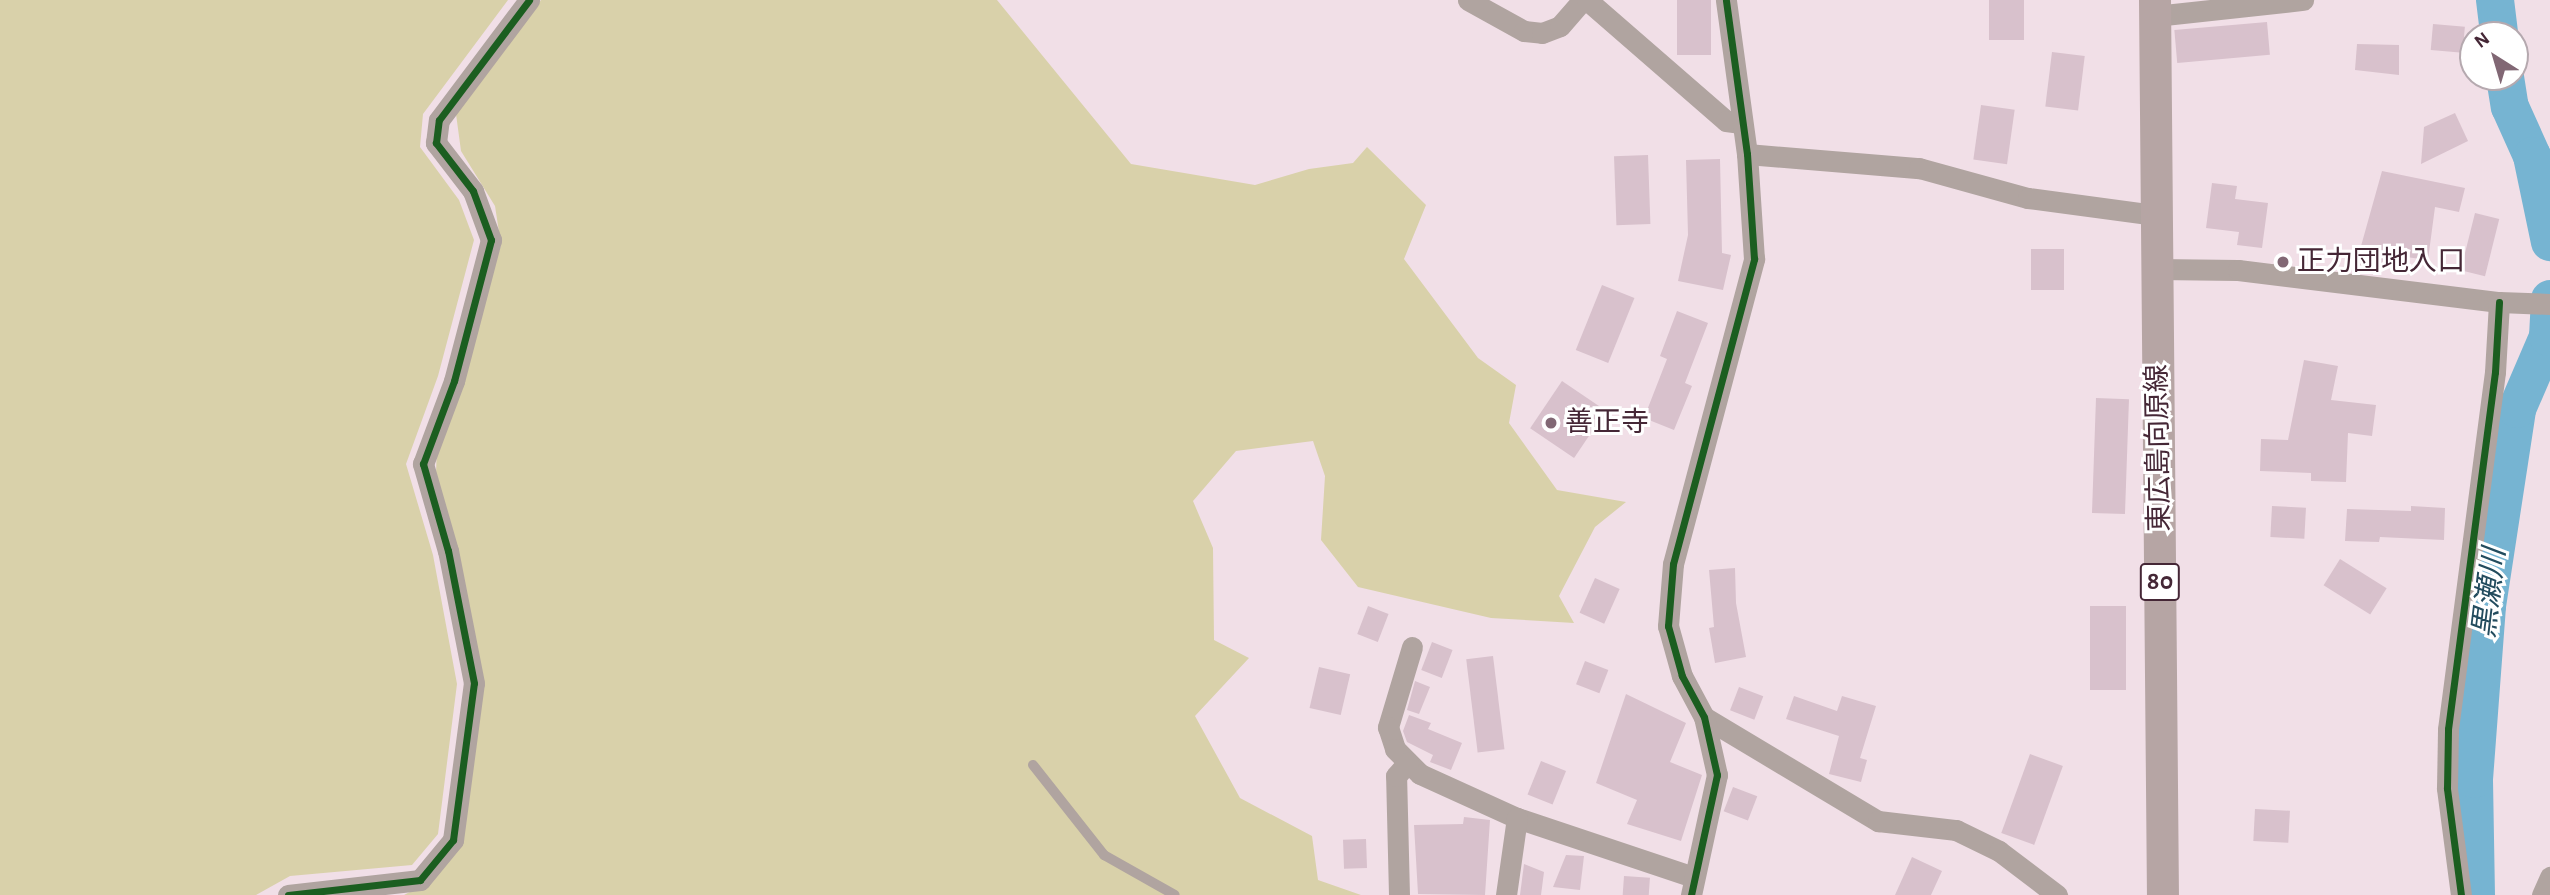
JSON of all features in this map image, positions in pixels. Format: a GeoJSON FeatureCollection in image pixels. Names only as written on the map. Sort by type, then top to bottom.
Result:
{"type":"FeatureCollection","features":[{"type":"Feature","properties":{"kind":"main road","name":"東広島向原線"},"geometry":{"type":"LineString","coordinates":[[2155,8],[2163,895]]}},
{"type":"Feature","properties":{"kind":"street"},"geometry":{"type":"LineString","coordinates":[[288,895],[420,880],[453,840],[474,683],[448,551],[423,464],[454,381],[491,240],[473,191],[436,143],[439,120],[529,0]]}},
{"type":"Feature","properties":{"kind":"street"},"geometry":{"type":"LineString","coordinates":[[1468,0],[1524,31],[1542,33],[1560,26],[1585,0],[1726,121],[1741,123]]}},
{"type":"Feature","properties":{"kind":"street"},"geometry":{"type":"LineString","coordinates":[[1412,647],[1388,727],[1395,749],[1420,774],[1517,818],[1692,886],[1717,775],[1704,718],[1682,676],[1668,625],[1673,564],[1754,259],[1747,154],[1726,0]]}},
{"type":"Feature","properties":{"kind":"street"},"geometry":{"type":"LineString","coordinates":[[2155,8],[2303,0]]}},
{"type":"Feature","properties":{"kind":"street"},"geometry":{"type":"LineString","coordinates":[[1747,154],[1919,168],[2028,198],[2157,215]]}},
{"type":"Feature","properties":{"kind":"street"},"geometry":{"type":"LineString","coordinates":[[2157,269],[2238,270],[2509,302],[2550,304]]}},
{"type":"Feature","properties":{"kind":"street"},"geometry":{"type":"LineString","coordinates":[[2461,895],[2447,788],[2448,729],[2492,400],[2509,302]]}},
{"type":"Feature","properties":{"kind":"street"},"geometry":{"type":"LineString","coordinates":[[1704,718],[1878,821],[1956,830],[1999,851],[2057,895]]}},
{"type":"Feature","properties":{"kind":"street"},"geometry":{"type":"LineString","coordinates":[[1399,895],[1396,776],[1408,762]]}},
{"type":"Feature","properties":{"kind":"street"},"geometry":{"type":"LineString","coordinates":[[1506,895],[1517,818]]}},
{"type":"Feature","properties":{"kind":"street"},"geometry":{"type":"LineString","coordinates":[[2542,895],[2550,877]]}},
{"type":"Feature","properties":{"kind":"lane"},"geometry":{"type":"LineString","coordinates":[[1033,765],[1104,855],[1175,895]]}},
{"type":"Feature","properties":{"kind":"shaded area"},"geometry":{"type":"Polygon","coordinates":[[[0,0],[508,0],[423,114],[420,147],[459,200],[474,240],[438,376],[406,464],[433,555],[457,684],[438,834],[412,865],[290,876],[256,895],[0,895],[0,0]]]}},
{"type":"Feature","properties":{"kind":"shaded area"},"geometry":{"type":"Polygon","coordinates":[[[541,0],[997,0],[1131,164],[1255,185],[1309,169],[1353,163],[1367,147],[1426,205],[1404,259],[1478,358],[1516,385],[1509,423],[1557,490],[1626,502],[1595,527],[1559,596],[1574,623],[1491,618],[1358,587],[1321,540],[1325,476],[1313,441],[1236,451],[1193,501],[1213,548],[1214,640],[1249,658],[1195,716],[1240,798],[1312,836],[1318,880],[1361,895],[404,895],[423,885],[451,858],[481,681],[436,474],[437,445],[501,245],[495,206],[461,151],[456,114],[541,0]]]}},
{"type":"Feature","properties":{"kind":"building"},"geometry":{"type":"Polygon","coordinates":[[[1677,0],[1711,0],[1711,55],[1677,55],[1677,0]]]}},
{"type":"Feature","properties":{"kind":"building"},"geometry":{"type":"Polygon","coordinates":[[[1989,0],[2024,0],[2024,40],[1989,40],[1989,0]]]}},
{"type":"Feature","properties":{"kind":"building"},"geometry":{"type":"Polygon","coordinates":[[[2267,22],[2270,55],[2177,63],[2174,30],[2267,22]]]}},
{"type":"Feature","properties":{"kind":"building"},"geometry":{"type":"Polygon","coordinates":[[[2433,24],[2459,26],[2459,52],[2431,50],[2433,24]]]}},
{"type":"Feature","properties":{"kind":"building"},"geometry":{"type":"Polygon","coordinates":[[[2357,44],[2399,45],[2399,75],[2355,70],[2357,44]]]}},
{"type":"Feature","properties":{"kind":"building"},"geometry":{"type":"Polygon","coordinates":[[[2052,52],[2085,56],[2078,111],[2045,107],[2052,52]]]}},
{"type":"Feature","properties":{"kind":"building"},"geometry":{"type":"Polygon","coordinates":[[[1981,105],[2015,110],[2007,164],[1973,159],[1981,105]]]}},
{"type":"Feature","properties":{"kind":"building"},"geometry":{"type":"Polygon","coordinates":[[[2455,113],[2468,141],[2421,164],[2424,127],[2455,113]]]}},
{"type":"Feature","properties":{"kind":"building"},"geometry":{"type":"Polygon","coordinates":[[[1648,155],[1650,224],[1616,225],[1614,156],[1648,155]]]}},
{"type":"Feature","properties":{"kind":"building"},"geometry":{"type":"Polygon","coordinates":[[[1720,159],[1722,253],[1731,255],[1723,290],[1678,281],[1688,235],[1686,160],[1720,159]]]}},
{"type":"Feature","properties":{"kind":"building"},"geometry":{"type":"Polygon","coordinates":[[[2382,171],[2465,188],[2459,212],[2435,207],[2428,260],[2384,254],[2381,270],[2356,264],[2382,171]]]}},
{"type":"Feature","properties":{"kind":"building"},"geometry":{"type":"Polygon","coordinates":[[[2212,183],[2237,186],[2235,199],[2268,203],[2262,248],[2237,245],[2239,232],[2206,228],[2212,183]]]}},
{"type":"Feature","properties":{"kind":"building"},"geometry":{"type":"Polygon","coordinates":[[[2475,213],[2499,219],[2485,276],[2461,270],[2475,213]]]}},
{"type":"Feature","properties":{"kind":"building"},"geometry":{"type":"Polygon","coordinates":[[[2031,249],[2064,249],[2064,290],[2031,290],[2031,249]]]}},
{"type":"Feature","properties":{"kind":"building"},"geometry":{"type":"Polygon","coordinates":[[[1602,285],[1634,298],[1608,363],[1576,350],[1602,285]]]}},
{"type":"Feature","properties":{"kind":"building"},"geometry":{"type":"Polygon","coordinates":[[[1677,311],[1708,323],[1685,383],[1692,386],[1674,430],[1644,418],[1667,359],[1660,356],[1677,311]]]}},
{"type":"Feature","properties":{"kind":"building"},"geometry":{"type":"Polygon","coordinates":[[[2304,360],[2338,366],[2331,400],[2376,405],[2372,436],[2348,433],[2346,482],[2311,481],[2311,473],[2260,471],[2261,439],[2288,440],[2304,360]]]}},
{"type":"Feature","properties":{"kind":"building"},"geometry":{"type":"Polygon","coordinates":[[[1562,381],[1606,411],[1574,458],[1530,428],[1562,381]]]}},
{"type":"Feature","properties":{"kind":"building"},"geometry":{"type":"Polygon","coordinates":[[[2096,398],[2129,399],[2125,514],[2092,513],[2096,398]]]}},
{"type":"Feature","properties":{"kind":"building"},"geometry":{"type":"Polygon","coordinates":[[[2272,506],[2306,508],[2304,539],[2270,537],[2272,506]]]}},
{"type":"Feature","properties":{"kind":"building"},"geometry":{"type":"Polygon","coordinates":[[[2411,506],[2445,508],[2444,540],[2380,537],[2379,542],[2345,541],[2347,509],[2411,511],[2411,506]]]}},
{"type":"Feature","properties":{"kind":"building"},"geometry":{"type":"Polygon","coordinates":[[[2340,559],[2387,588],[2370,614],[2324,585],[2340,559]]]}},
{"type":"Feature","properties":{"kind":"building"},"geometry":{"type":"Polygon","coordinates":[[[1735,568],[1736,603],[1746,657],[1715,663],[1709,628],[1714,627],[1709,570],[1735,568]]]}},
{"type":"Feature","properties":{"kind":"building"},"geometry":{"type":"Polygon","coordinates":[[[1595,578],[1620,589],[1604,624],[1580,613],[1595,578]]]}},
{"type":"Feature","properties":{"kind":"building"},"geometry":{"type":"Polygon","coordinates":[[[1368,606],[1389,614],[1378,642],[1357,634],[1368,606]]]}},
{"type":"Feature","properties":{"kind":"building"},"geometry":{"type":"Polygon","coordinates":[[[2090,606],[2126,606],[2126,690],[2090,690],[2090,606]]]}},
{"type":"Feature","properties":{"kind":"building"},"geometry":{"type":"Polygon","coordinates":[[[1432,642],[1453,650],[1442,678],[1421,670],[1432,642]]]}},
{"type":"Feature","properties":{"kind":"building"},"geometry":{"type":"Polygon","coordinates":[[[1493,656],[1504,749],[1478,753],[1466,659],[1493,656]]]}},
{"type":"Feature","properties":{"kind":"building"},"geometry":{"type":"Polygon","coordinates":[[[1585,661],[1608,670],[1599,693],[1576,684],[1585,661]]]}},
{"type":"Feature","properties":{"kind":"building"},"geometry":{"type":"Polygon","coordinates":[[[1319,667],[1350,674],[1341,715],[1310,708],[1319,667]]]}},
{"type":"Feature","properties":{"kind":"building"},"geometry":{"type":"Polygon","coordinates":[[[1415,681],[1430,687],[1419,714],[1407,710],[1415,681]]]}},
{"type":"Feature","properties":{"kind":"building"},"geometry":{"type":"Polygon","coordinates":[[[1739,687],[1763,696],[1754,720],[1730,710],[1739,687]]]}},
{"type":"Feature","properties":{"kind":"building"},"geometry":{"type":"Polygon","coordinates":[[[1626,694],[1686,723],[1670,762],[1702,775],[1681,841],[1627,824],[1637,800],[1596,783],[1626,694]]]}},
{"type":"Feature","properties":{"kind":"building"},"geometry":{"type":"Polygon","coordinates":[[[1794,696],[1837,711],[1842,696],[1876,706],[1860,758],[1867,760],[1861,782],[1829,774],[1839,736],[1786,719],[1794,696]]]}},
{"type":"Feature","properties":{"kind":"building"},"geometry":{"type":"Polygon","coordinates":[[[1409,715],[1431,723],[1428,729],[1462,743],[1451,770],[1430,762],[1433,755],[1407,742],[1403,731],[1409,715]]]}},
{"type":"Feature","properties":{"kind":"building"},"geometry":{"type":"Polygon","coordinates":[[[2030,754],[2063,766],[2034,845],[2001,833],[2030,754]]]}},
{"type":"Feature","properties":{"kind":"building"},"geometry":{"type":"Polygon","coordinates":[[[1541,761],[1566,771],[1553,804],[1528,794],[1541,761]]]}},
{"type":"Feature","properties":{"kind":"building"},"geometry":{"type":"Polygon","coordinates":[[[1733,787],[1757,796],[1748,821],[1724,811],[1733,787]]]}},
{"type":"Feature","properties":{"kind":"building"},"geometry":{"type":"Polygon","coordinates":[[[2255,809],[2290,811],[2288,843],[2253,841],[2255,809]]]}},
{"type":"Feature","properties":{"kind":"building"},"geometry":{"type":"Polygon","coordinates":[[[1464,817],[1490,820],[1485,895],[1418,894],[1414,825],[1463,824],[1464,817]]]}},
{"type":"Feature","properties":{"kind":"building"},"geometry":{"type":"Polygon","coordinates":[[[1366,839],[1367,868],[1344,869],[1343,840],[1366,839]]]}},
{"type":"Feature","properties":{"kind":"building"},"geometry":{"type":"Polygon","coordinates":[[[1566,855],[1584,856],[1580,890],[1553,887],[1566,855]]]}},
{"type":"Feature","properties":{"kind":"building"},"geometry":{"type":"Polygon","coordinates":[[[1912,857],[1942,871],[1931,895],[1895,895],[1912,857]]]}},
{"type":"Feature","properties":{"kind":"building"},"geometry":{"type":"Polygon","coordinates":[[[1524,864],[1544,872],[1541,895],[1520,895],[1524,864]]]}},
{"type":"Feature","properties":{"kind":"building"},"geometry":{"type":"Polygon","coordinates":[[[1624,876],[1650,878],[1649,895],[1623,895],[1624,876]]]}},
{"type":"Feature","properties":{"kind":"waterway","name":"黒瀬川"},"geometry":{"type":"LineString","coordinates":[[2495,0],[2497,21]]}},
{"type":"Feature","properties":{"kind":"waterway","name":"黒瀬川"},"geometry":{"type":"LineString","coordinates":[[2507,91],[2510,107],[2532,156],[2550,242]]}},
{"type":"Feature","properties":{"kind":"waterway","name":"黒瀬川"},"geometry":{"type":"LineString","coordinates":[[2476,895],[2474,779],[2487,606],[2517,409],[2548,337],[2550,299]]}},
{"type":"Feature","properties":{"kind":"cycle path"},"geometry":{"type":"LineString","coordinates":[[288,895],[420,880],[453,840],[474,683],[448,551],[423,464],[454,381],[491,240],[473,191],[436,143],[439,120],[529,0]]}},
{"type":"Feature","properties":{"kind":"cycle path"},"geometry":{"type":"LineString","coordinates":[[1691,895],[1717,775],[1704,717],[1682,676],[1668,626],[1673,564],[1754,259],[1747,154],[1726,0]]}},
{"type":"Feature","properties":{"kind":"cycle path"},"geometry":{"type":"LineString","coordinates":[[2461,895],[2447,788],[2448,729],[2495,372],[2499,302]]}},
{"type":"Feature","properties":{"kind":"place","name":"正力団地入口"},"geometry":{"type":"Point","coordinates":[2283,262]}},
{"type":"Feature","properties":{"kind":"place","name":"善正寺"},"geometry":{"type":"Point","coordinates":[1551,423]}}]}
